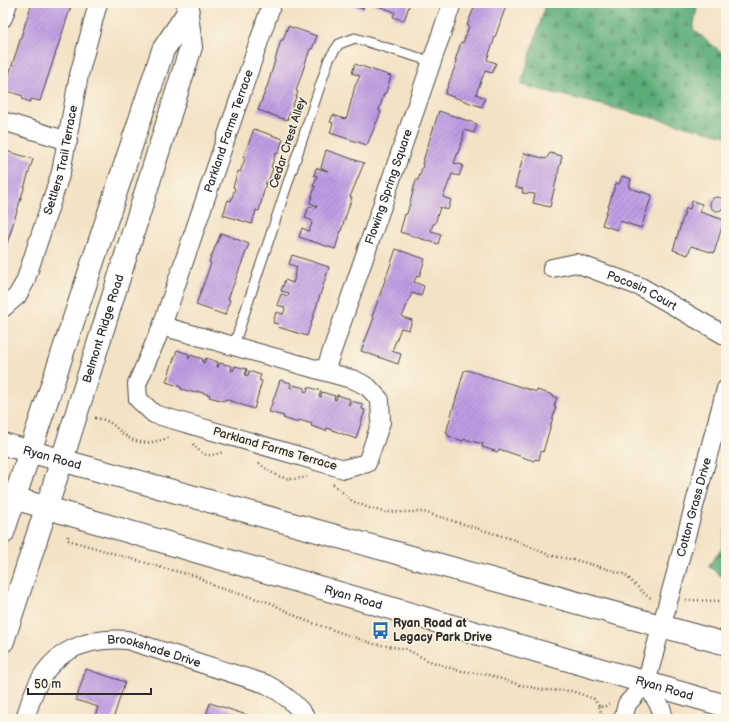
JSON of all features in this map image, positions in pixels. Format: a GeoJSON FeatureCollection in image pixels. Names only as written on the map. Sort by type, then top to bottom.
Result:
{"type":"FeatureCollection","features":[{"type":"Feature","properties":{"kind":"main road","name":"Belmont Ridge Road"},"geometry":{"type":"LineString","coordinates":[[3,533],[9,497],[29,451],[164,50],[188,9]]}},
{"type":"Feature","properties":{"kind":"main road","name":"Belmont Ridge Road"},"geometry":{"type":"LineString","coordinates":[[3,641],[47,508],[191,48],[188,9]]}},
{"type":"Feature","properties":{"kind":"main road","name":"Ryan Road"},"geometry":{"type":"LineString","coordinates":[[3,444],[726,644]]}},
{"type":"Feature","properties":{"kind":"main road","name":"Ryan Road"},"geometry":{"type":"LineString","coordinates":[[9,497],[726,706]]}},
{"type":"Feature","properties":{"kind":"street"},"geometry":{"type":"LineString","coordinates":[[3,18],[8,3]]}},
{"type":"Feature","properties":{"kind":"street","name":"Settlers Trail Terrace"},"geometry":{"type":"LineString","coordinates":[[3,308],[17,296],[25,282],[61,172],[68,141],[79,75],[98,3]]}},
{"type":"Feature","properties":{"kind":"street","name":"Parkland Farms Terrace"},"geometry":{"type":"LineString","coordinates":[[162,326],[325,371],[355,380],[368,387],[380,400],[381,422],[367,463],[344,469],[154,414],[138,399],[138,384],[162,326],[272,3]]}},
{"type":"Feature","properties":{"kind":"street","name":"Flowing Spring Square"},"geometry":{"type":"LineString","coordinates":[[325,371],[433,62],[452,3]]}},
{"type":"Feature","properties":{"kind":"street"},"geometry":{"type":"LineString","coordinates":[[3,121],[68,141]]}},
{"type":"Feature","properties":{"kind":"street","name":"Pocosin Court"},"geometry":{"type":"LineString","coordinates":[[552,268],[576,263],[641,287],[726,336]]}},
{"type":"Feature","properties":{"kind":"street","name":"Cotton Grass Drive"},"geometry":{"type":"LineString","coordinates":[[646,683],[726,389]]}},
{"type":"Feature","properties":{"kind":"street","name":"Brookshade Drive"},"geometry":{"type":"LineString","coordinates":[[25,719],[35,690],[44,673],[53,663],[69,650],[87,642],[107,639],[127,640],[266,684],[283,692],[307,719]]}},
{"type":"Feature","properties":{"kind":"street"},"geometry":{"type":"LineString","coordinates":[[623,719],[626,704],[646,683],[662,710],[659,719]]}},
{"type":"Feature","properties":{"kind":"lane","name":"Cedar Crest Alley"},"geometry":{"type":"LineString","coordinates":[[234,345],[329,59],[339,44],[355,38],[433,62]]}},
{"type":"Feature","properties":{"kind":"path"},"geometry":{"type":"LineString","coordinates":[[90,418],[104,418],[126,438],[142,443],[176,436]]}},
{"type":"Feature","properties":{"kind":"path"},"geometry":{"type":"LineString","coordinates":[[3,422],[8,423]]}},
{"type":"Feature","properties":{"kind":"path"},"geometry":{"type":"LineString","coordinates":[[189,440],[201,453],[210,456],[225,451]]}},
{"type":"Feature","properties":{"kind":"path"},"geometry":{"type":"LineString","coordinates":[[255,459],[272,474],[282,478],[301,478],[313,475]]}},
{"type":"Feature","properties":{"kind":"path"},"geometry":{"type":"LineString","coordinates":[[328,480],[352,501],[369,508],[385,512],[424,512],[515,540],[549,555],[579,560],[624,574],[648,597],[667,602],[721,601],[726,599]]}},
{"type":"Feature","properties":{"kind":"path"},"geometry":{"type":"LineString","coordinates":[[68,536],[68,540],[163,568],[196,576],[216,587],[271,603],[304,620],[374,644],[406,649],[426,660],[456,670],[489,675],[517,684],[544,690],[572,691],[594,700],[599,706],[603,719]]}},
{"type":"Feature","properties":{"kind":"path"},"geometry":{"type":"LineString","coordinates":[[599,706],[604,707],[610,704]]}},
{"type":"Feature","properties":{"kind":"green space"},"geometry":{"type":"Polygon","coordinates":[[[546,3],[698,3],[693,29],[726,56],[726,136],[521,85],[546,3]]]}},
{"type":"Feature","properties":{"kind":"green space"},"geometry":{"type":"Polygon","coordinates":[[[726,528],[725,579],[708,566],[721,550],[726,528]]]}},
{"type":"Feature","properties":{"kind":"building"},"geometry":{"type":"Polygon","coordinates":[[[32,3],[72,3],[40,101],[31,99],[30,102],[22,99],[23,96],[4,90],[32,3]]]}},
{"type":"Feature","properties":{"kind":"building"},"geometry":{"type":"Polygon","coordinates":[[[351,3],[365,3],[363,9],[350,5],[351,3]]]}},
{"type":"Feature","properties":{"kind":"building"},"geometry":{"type":"Polygon","coordinates":[[[370,3],[410,3],[404,21],[393,17],[395,12],[370,3]]]}},
{"type":"Feature","properties":{"kind":"building"},"geometry":{"type":"Polygon","coordinates":[[[476,3],[507,3],[487,60],[496,63],[492,73],[485,71],[476,94],[485,98],[482,107],[445,94],[457,61],[455,61],[461,42],[463,43],[469,26],[467,25],[476,3]]]}},
{"type":"Feature","properties":{"kind":"building"},"geometry":{"type":"Polygon","coordinates":[[[288,26],[317,36],[312,49],[310,49],[296,91],[298,92],[287,120],[258,110],[268,84],[281,40],[283,40],[288,26]]]}},
{"type":"Feature","properties":{"kind":"building"},"geometry":{"type":"Polygon","coordinates":[[[355,64],[391,76],[379,111],[381,112],[367,145],[330,133],[333,123],[330,122],[333,115],[345,119],[347,117],[355,86],[360,76],[352,73],[355,64]]]}},
{"type":"Feature","properties":{"kind":"building"},"geometry":{"type":"Polygon","coordinates":[[[439,111],[477,124],[474,133],[464,130],[463,139],[454,163],[463,165],[459,176],[452,174],[443,197],[451,200],[448,210],[440,207],[435,224],[433,224],[431,231],[441,234],[438,244],[400,232],[405,214],[407,214],[416,180],[418,180],[423,165],[422,164],[439,111]]]}},
{"type":"Feature","properties":{"kind":"building"},"geometry":{"type":"Polygon","coordinates":[[[254,129],[283,139],[278,154],[276,153],[271,167],[273,168],[268,182],[266,182],[259,211],[256,210],[252,224],[223,215],[228,200],[231,201],[235,188],[233,187],[238,171],[240,172],[245,159],[243,158],[254,129]]]}},
{"type":"Feature","properties":{"kind":"building"},"geometry":{"type":"Polygon","coordinates":[[[3,150],[33,159],[6,247],[3,246],[3,150]]]}},
{"type":"Feature","properties":{"kind":"building"},"geometry":{"type":"Polygon","coordinates":[[[326,150],[364,163],[350,197],[352,197],[335,249],[299,237],[302,228],[309,231],[312,223],[311,220],[305,218],[309,206],[316,208],[317,206],[310,203],[315,186],[313,186],[317,176],[314,175],[316,168],[328,171],[321,168],[326,150]]]}},
{"type":"Feature","properties":{"kind":"building"},"geometry":{"type":"Polygon","coordinates":[[[524,153],[546,159],[550,153],[562,156],[550,207],[533,203],[535,194],[522,193],[523,189],[515,187],[524,153]]]}},
{"type":"Feature","properties":{"kind":"building"},"geometry":{"type":"Polygon","coordinates":[[[622,176],[631,179],[629,188],[652,195],[641,228],[620,221],[617,230],[602,225],[616,183],[619,184],[622,176]]]}},
{"type":"Feature","properties":{"kind":"building"},"geometry":{"type":"Polygon","coordinates":[[[714,197],[720,197],[724,201],[724,207],[720,211],[714,211],[710,207],[710,201],[714,197]]]}},
{"type":"Feature","properties":{"kind":"building"},"geometry":{"type":"Polygon","coordinates":[[[692,201],[702,204],[700,212],[724,220],[714,253],[691,246],[688,255],[673,250],[686,208],[690,209],[692,201]]]}},
{"type":"Feature","properties":{"kind":"building"},"geometry":{"type":"Polygon","coordinates":[[[221,233],[249,244],[228,299],[230,300],[225,315],[196,305],[211,263],[209,262],[221,233]]]}},
{"type":"Feature","properties":{"kind":"building"},"geometry":{"type":"Polygon","coordinates":[[[396,249],[425,259],[419,277],[417,276],[414,282],[424,286],[421,296],[412,293],[402,317],[412,320],[409,330],[401,328],[392,351],[401,354],[398,364],[361,351],[374,318],[372,317],[396,249]]]}},
{"type":"Feature","properties":{"kind":"building"},"geometry":{"type":"Polygon","coordinates":[[[292,255],[329,267],[307,336],[278,327],[279,324],[273,323],[276,312],[283,314],[285,310],[284,307],[277,305],[281,294],[288,296],[289,293],[281,291],[285,280],[293,283],[295,276],[297,267],[289,264],[292,255]]]}},
{"type":"Feature","properties":{"kind":"building"},"geometry":{"type":"Polygon","coordinates":[[[177,350],[189,354],[188,358],[190,358],[190,355],[203,359],[202,362],[204,363],[206,358],[218,362],[217,367],[220,363],[232,366],[231,370],[233,371],[235,366],[247,369],[245,375],[248,376],[249,371],[261,375],[259,380],[262,381],[254,409],[225,399],[224,401],[209,397],[210,395],[196,391],[196,393],[181,389],[181,387],[166,382],[177,350]]]}},
{"type":"Feature","properties":{"kind":"building"},"geometry":{"type":"Polygon","coordinates":[[[467,370],[557,397],[554,407],[556,407],[543,452],[541,451],[539,460],[535,459],[534,461],[499,449],[498,452],[482,447],[483,444],[464,439],[463,441],[448,436],[446,433],[464,371],[467,370]]]}},
{"type":"Feature","properties":{"kind":"building"},"geometry":{"type":"Polygon","coordinates":[[[280,380],[291,383],[290,387],[292,388],[293,385],[305,388],[304,391],[307,392],[308,387],[321,391],[319,396],[321,397],[322,392],[335,396],[334,399],[336,400],[337,395],[350,399],[348,404],[350,405],[351,401],[363,404],[362,409],[365,410],[356,439],[327,428],[326,431],[311,426],[312,424],[299,420],[298,423],[283,418],[284,416],[269,412],[280,380]]]}},
{"type":"Feature","properties":{"kind":"building"},"geometry":{"type":"Polygon","coordinates":[[[86,669],[125,682],[113,719],[94,719],[98,707],[76,700],[86,669]]]}},
{"type":"Feature","properties":{"kind":"building"},"geometry":{"type":"Polygon","coordinates":[[[210,703],[256,718],[205,719],[210,703]]]}},
{"type":"Feature","properties":{"kind":"place","name":"Ryan Road at Legacy Park Drive"},"geometry":{"type":"Point","coordinates":[380,630]}}]}
